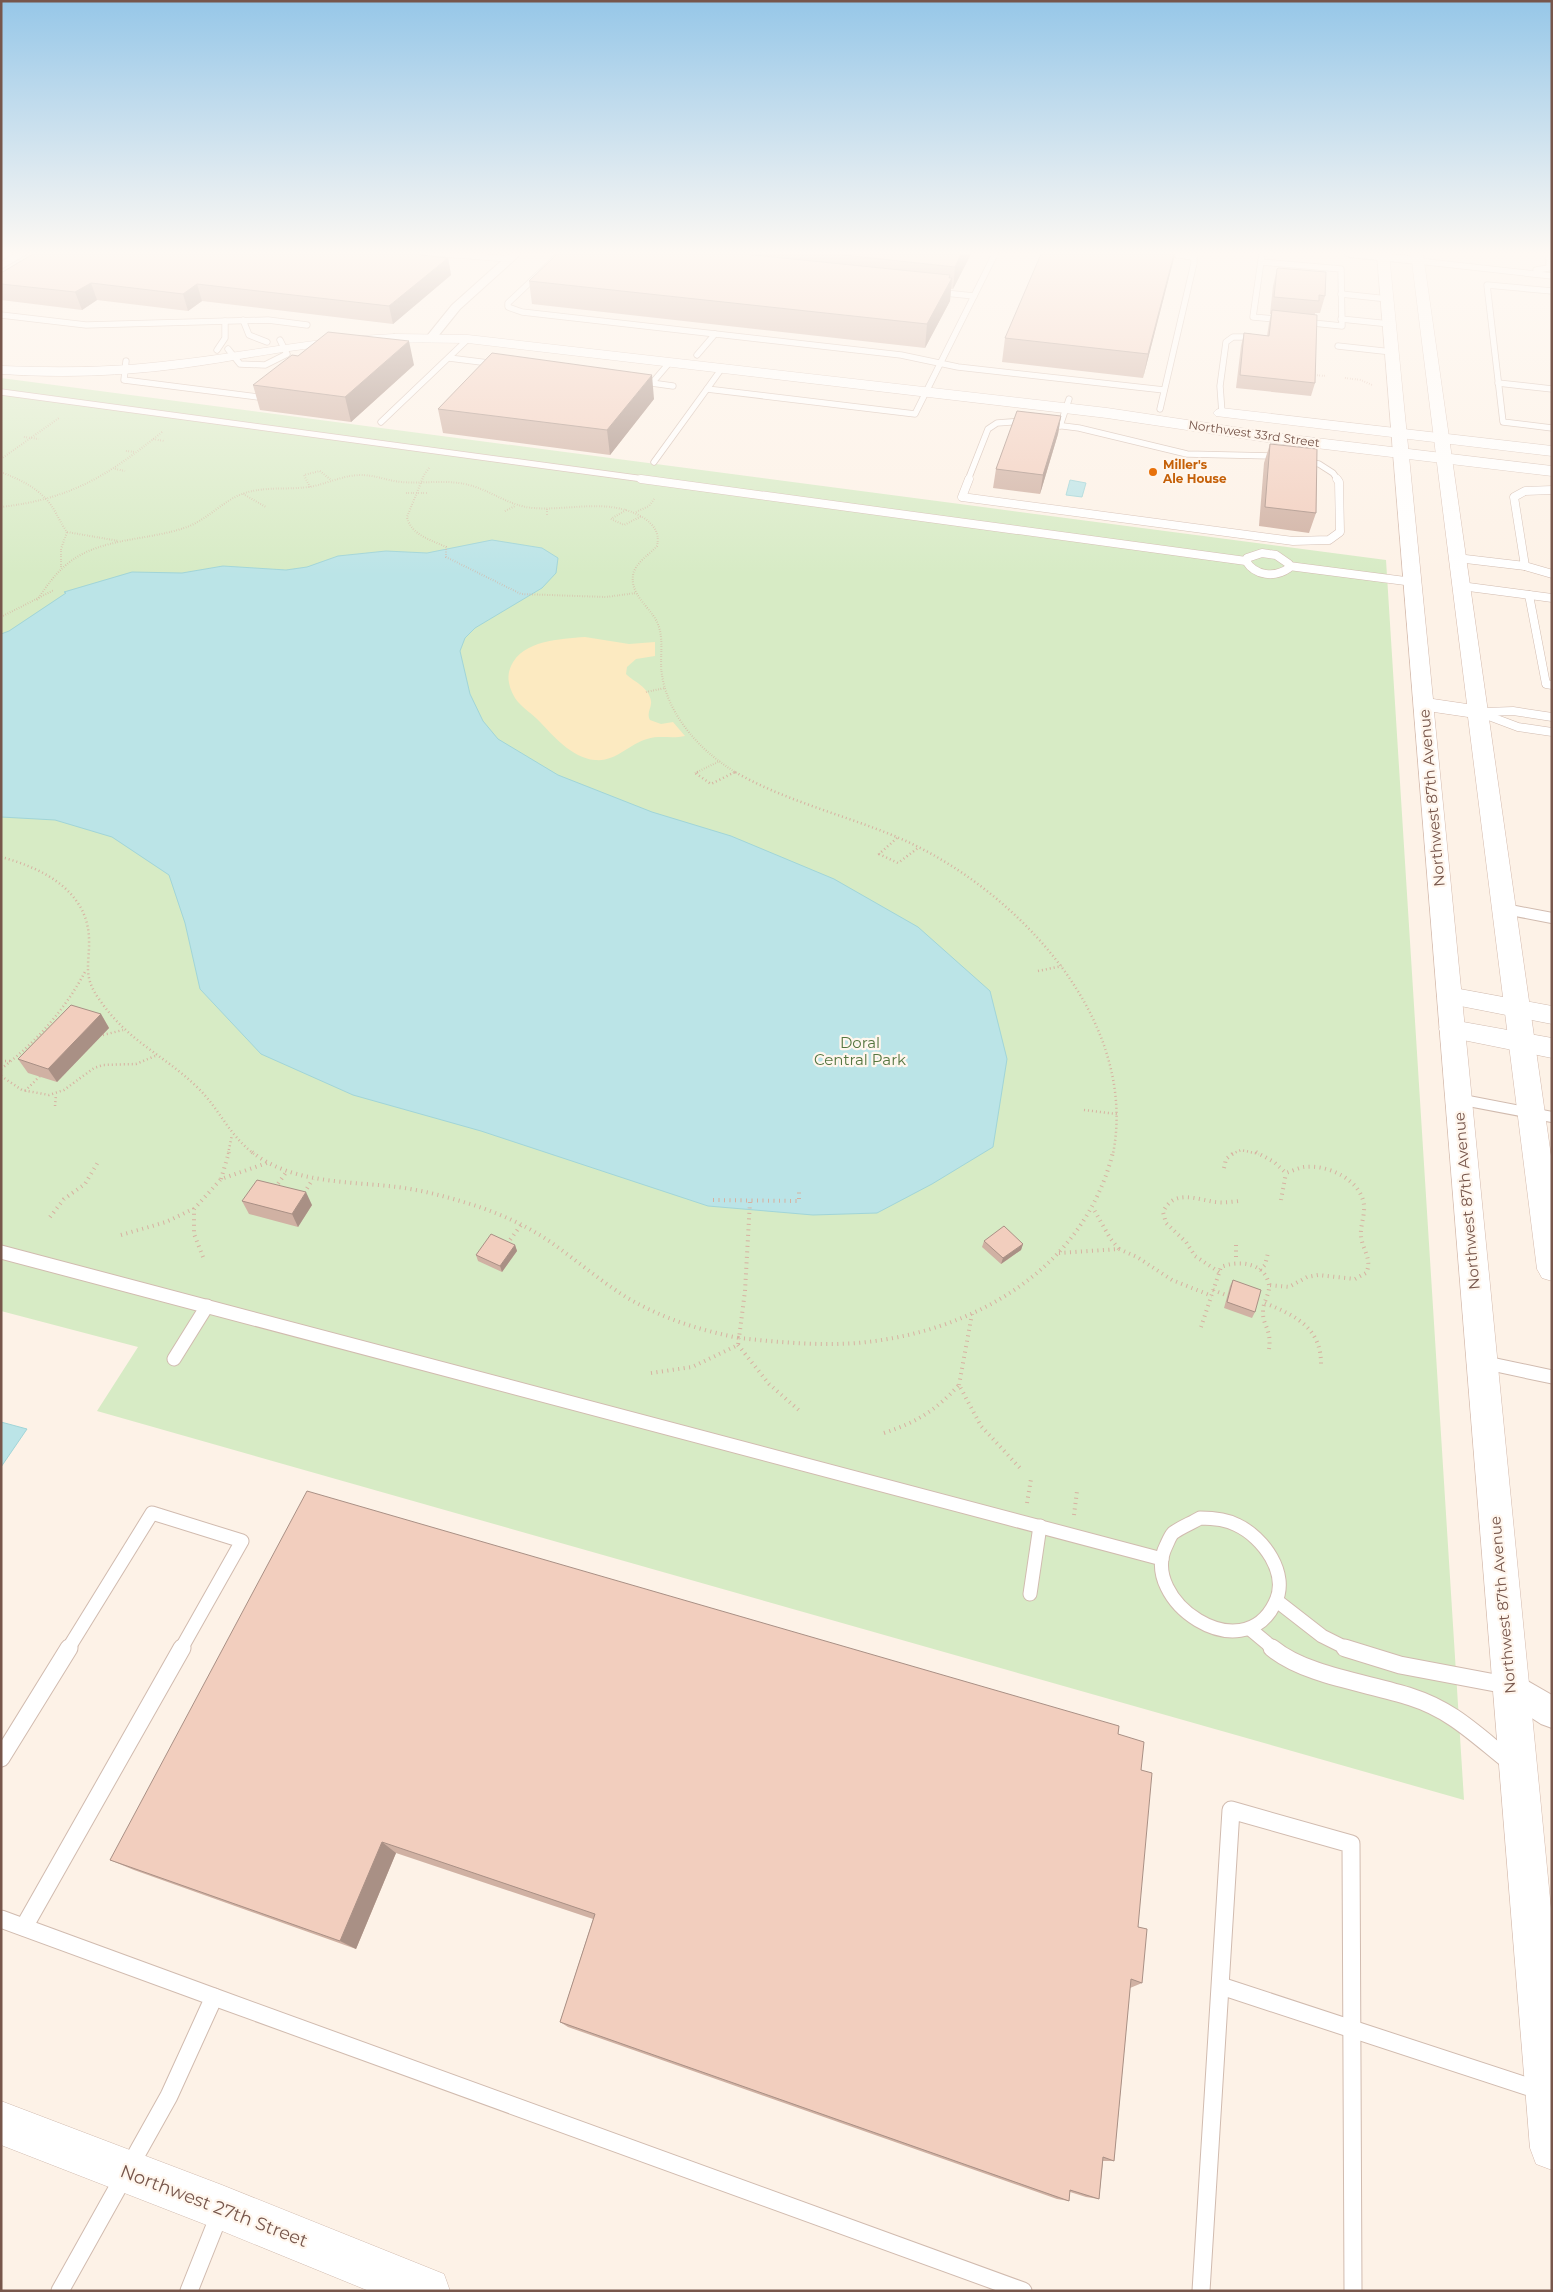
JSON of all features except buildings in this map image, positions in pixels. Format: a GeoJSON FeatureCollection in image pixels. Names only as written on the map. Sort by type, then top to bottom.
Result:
{"type":"FeatureCollection","features":[{"type":"Feature","properties":{"kind":"main road","name":"Northwest 33rd Street"},"geometry":{"type":"LineString","coordinates":[[22,361],[126,365]]}},
{"type":"Feature","properties":{"kind":"main road","name":"Northwest 33rd Street"},"geometry":{"type":"LineString","coordinates":[[1,370],[67,372],[157,361]]}},
{"type":"Feature","properties":{"kind":"main road","name":"Northwest 33rd Street"},"geometry":{"type":"LineString","coordinates":[[661,361],[930,387]]}},
{"type":"Feature","properties":{"kind":"main road"},"geometry":{"type":"LineString","coordinates":[[716,361],[722,368],[732,365],[764,363]]}},
{"type":"Feature","properties":{"kind":"main road","name":"Northwest 33rd Street"},"geometry":{"type":"LineString","coordinates":[[747,361],[1068,404],[1259,436],[1552,471]]}},
{"type":"Feature","properties":{"kind":"main road","name":"Northwest 87th Avenue"},"geometry":{"type":"LineString","coordinates":[[1393,361],[1552,2148]]}},
{"type":"Feature","properties":{"kind":"main road"},"geometry":{"type":"LineString","coordinates":[[1431,361],[1517,1009],[1522,1042],[1541,1115],[1552,1270]]}},
{"type":"Feature","properties":{"kind":"main road","name":"Northwest 33rd Street"},"geometry":{"type":"LineString","coordinates":[[1068,404],[1222,413],[1552,451]]}},
{"type":"Feature","properties":{"kind":"main road"},"geometry":{"type":"LineString","coordinates":[[1423,704],[1478,712]]}},
{"type":"Feature","properties":{"kind":"main road"},"geometry":{"type":"LineString","coordinates":[[1450,996],[1552,1015]]}},
{"type":"Feature","properties":{"kind":"main road"},"geometry":{"type":"LineString","coordinates":[[1452,1029],[1552,1048]]}},
{"type":"Feature","properties":{"kind":"main road","name":"Northwest 27th Street"},"geometry":{"type":"LineString","coordinates":[[1,2123],[222,2208],[427,2291]]}},
{"type":"Feature","properties":{"kind":"street"},"geometry":{"type":"LineString","coordinates":[[1510,1686],[1552,1713]]}},
{"type":"Feature","properties":{"kind":"lane"},"geometry":{"type":"LineString","coordinates":[[381,422],[446,361]]}},
{"type":"Feature","properties":{"kind":"lane"},"geometry":{"type":"LineString","coordinates":[[474,361],[507,365]]}},
{"type":"Feature","properties":{"kind":"lane"},"geometry":{"type":"LineString","coordinates":[[932,361],[1164,390]]}},
{"type":"Feature","properties":{"kind":"lane"},"geometry":{"type":"LineString","coordinates":[[1160,408],[1170,361]]}},
{"type":"Feature","properties":{"kind":"lane"},"geometry":{"type":"LineString","coordinates":[[1222,413],[1220,386],[1224,361]]}},
{"type":"Feature","properties":{"kind":"lane"},"geometry":{"type":"LineString","coordinates":[[1496,361],[1503,422],[1552,428]]}},
{"type":"Feature","properties":{"kind":"lane"},"geometry":{"type":"LineString","coordinates":[[652,383],[670,362]]}},
{"type":"Feature","properties":{"kind":"lane"},"geometry":{"type":"LineString","coordinates":[[707,389],[916,414],[942,363]]}},
{"type":"Feature","properties":{"kind":"lane"},"geometry":{"type":"LineString","coordinates":[[126,365],[124,380],[266,398]]}},
{"type":"Feature","properties":{"kind":"lane"},"geometry":{"type":"LineString","coordinates":[[654,462],[722,368]]}},
{"type":"Feature","properties":{"kind":"lane"},"geometry":{"type":"LineString","coordinates":[[632,381],[673,386]]}},
{"type":"Feature","properties":{"kind":"lane"},"geometry":{"type":"LineString","coordinates":[[1498,383],[1552,389]]}},
{"type":"Feature","properties":{"kind":"lane"},"geometry":{"type":"LineString","coordinates":[[1,392],[1246,561]]}},
{"type":"Feature","properties":{"kind":"lane"},"geometry":{"type":"LineString","coordinates":[[1060,426],[1068,404]]}},
{"type":"Feature","properties":{"kind":"lane"},"geometry":{"type":"LineString","coordinates":[[1023,421],[1060,426],[1078,428],[1187,454],[1272,456],[1319,464],[1334,473],[1339,482],[1340,532],[1329,540],[1293,541],[962,497],[987,432],[994,424],[1023,421]]}},
{"type":"Feature","properties":{"kind":"lane"},"geometry":{"type":"LineString","coordinates":[[1525,566],[1514,497],[1525,491],[1552,490]]}},
{"type":"Feature","properties":{"kind":"lane"},"geometry":{"type":"LineString","coordinates":[[1246,561],[1250,555],[1269,553],[1282,558],[1289,566],[1413,582]]}},
{"type":"Feature","properties":{"kind":"lane"},"geometry":{"type":"LineString","coordinates":[[1457,558],[1525,566],[1552,574]]}},
{"type":"Feature","properties":{"kind":"lane"},"geometry":{"type":"LineString","coordinates":[[1246,561],[1250,568],[1255,571],[1269,574],[1282,573],[1289,566]]}},
{"type":"Feature","properties":{"kind":"lane"},"geometry":{"type":"LineString","coordinates":[[1461,586],[1552,598]]}},
{"type":"Feature","properties":{"kind":"lane"},"geometry":{"type":"LineString","coordinates":[[1530,595],[1546,684],[1552,685]]}},
{"type":"Feature","properties":{"kind":"lane"},"geometry":{"type":"LineString","coordinates":[[1478,712],[1513,711],[1552,717]]}},
{"type":"Feature","properties":{"kind":"lane"},"geometry":{"type":"LineString","coordinates":[[1478,712],[1518,727],[1552,732]]}},
{"type":"Feature","properties":{"kind":"lane"},"geometry":{"type":"LineString","coordinates":[[1504,909],[1552,918]]}},
{"type":"Feature","properties":{"kind":"lane"},"geometry":{"type":"LineString","coordinates":[[1458,1099],[1541,1115]]}},
{"type":"Feature","properties":{"kind":"lane"},"geometry":{"type":"LineString","coordinates":[[1,1252],[1162,1558]]}},
{"type":"Feature","properties":{"kind":"lane"},"geometry":{"type":"LineString","coordinates":[[174,1359],[207,1306]]}},
{"type":"Feature","properties":{"kind":"lane"},"geometry":{"type":"LineString","coordinates":[[1481,1361],[1552,1377]]}},
{"type":"Feature","properties":{"kind":"lane"},"geometry":{"type":"LineString","coordinates":[[1,1758],[152,1513],[242,1541],[24,1927]]}},
{"type":"Feature","properties":{"kind":"lane"},"geometry":{"type":"LineString","coordinates":[[1200,1518],[1219,1518],[1238,1525],[1255,1537],[1269,1552],[1277,1571],[1280,1590],[1277,1601],[1275,1607],[1265,1620],[1250,1629],[1231,1632],[1211,1628],[1192,1618],[1177,1604],[1166,1586],[1161,1567],[1163,1549],[1171,1534],[1184,1523],[1200,1518]]}},
{"type":"Feature","properties":{"kind":"lane"},"geometry":{"type":"LineString","coordinates":[[1030,1594],[1040,1526]]}},
{"type":"Feature","properties":{"kind":"lane"},"geometry":{"type":"LineString","coordinates":[[1277,1601],[1308,1627],[1338,1644],[1365,1655],[1421,1670],[1510,1686]]}},
{"type":"Feature","properties":{"kind":"lane"},"geometry":{"type":"LineString","coordinates":[[1250,1629],[1278,1653],[1304,1666],[1412,1697],[1448,1712],[1518,1768]]}},
{"type":"Feature","properties":{"kind":"lane"},"geometry":{"type":"LineString","coordinates":[[1201,2291],[1231,1810],[1351,1844],[1353,2291]]}},
{"type":"Feature","properties":{"kind":"lane"},"geometry":{"type":"LineString","coordinates":[[1,1919],[1023,2291]]}},
{"type":"Feature","properties":{"kind":"lane"},"geometry":{"type":"LineString","coordinates":[[1221,1986],[1547,2092]]}},
{"type":"Feature","properties":{"kind":"lane"},"geometry":{"type":"LineString","coordinates":[[60,2291],[168,2096],[214,1997]]}},
{"type":"Feature","properties":{"kind":"lane"},"geometry":{"type":"LineString","coordinates":[[189,2291],[222,2208]]}},
{"type":"Feature","properties":{"kind":"path"},"geometry":{"type":"LineString","coordinates":[[1308,374],[1327,376]]}},
{"type":"Feature","properties":{"kind":"path"},"geometry":{"type":"LineString","coordinates":[[1345,378],[1361,380],[1375,386]]}},
{"type":"Feature","properties":{"kind":"path"},"geometry":{"type":"LineString","coordinates":[[1,459],[66,414]]}},
{"type":"Feature","properties":{"kind":"path"},"geometry":{"type":"LineString","coordinates":[[1,507],[45,499],[90,483],[114,469],[168,428]]}},
{"type":"Feature","properties":{"kind":"path"},"geometry":{"type":"LineString","coordinates":[[24,437],[39,439]]}},
{"type":"Feature","properties":{"kind":"path"},"geometry":{"type":"LineString","coordinates":[[152,440],[164,441]]}},
{"type":"Feature","properties":{"kind":"path"},"geometry":{"type":"LineString","coordinates":[[126,451],[136,452]]}},
{"type":"Feature","properties":{"kind":"path"},"geometry":{"type":"LineString","coordinates":[[433,464],[425,472],[407,519],[408,525],[418,533],[446,547],[446,557],[521,594],[612,597],[636,593]]}},
{"type":"Feature","properties":{"kind":"path"},"geometry":{"type":"LineString","coordinates":[[114,469],[125,471]]}},
{"type":"Feature","properties":{"kind":"path"},"geometry":{"type":"LineString","coordinates":[[310,487],[304,475],[320,471],[332,481]]}},
{"type":"Feature","properties":{"kind":"path"},"geometry":{"type":"LineString","coordinates":[[1,472],[26,484],[45,499],[52,506],[68,532],[122,541]]}},
{"type":"Feature","properties":{"kind":"path"},"geometry":{"type":"LineString","coordinates":[[1,857],[38,868],[58,881],[75,897],[84,913],[88,929],[86,969],[92,987],[123,1030],[197,1087],[214,1108],[232,1136],[255,1155],[286,1171],[313,1179],[398,1187],[478,1206],[521,1225],[558,1246],[629,1298],[676,1320],[719,1334],[739,1338],[815,1344],[857,1343],[914,1333],[972,1314],[1007,1296],[1030,1279],[1059,1253],[1078,1231],[1093,1208],[1108,1175],[1114,1152],[1117,1114],[1116,1083],[1106,1047],[1091,1014],[1062,966],[1040,939],[992,895],[962,874],[897,838],[874,828],[786,798],[735,772],[694,738],[684,725],[672,706],[665,688],[661,666],[662,643],[659,628],[650,610],[636,593],[632,583],[634,571],[654,549],[658,541],[656,529],[642,516],[626,510],[594,505],[547,509],[517,506],[466,484],[399,482],[361,475],[310,487],[268,488],[242,494],[194,524],[161,535],[122,541],[98,548],[54,574],[37,600]]}},
{"type":"Feature","properties":{"kind":"path"},"geometry":{"type":"LineString","coordinates":[[406,492],[427,493]]}},
{"type":"Feature","properties":{"kind":"path"},"geometry":{"type":"LineString","coordinates":[[242,494],[266,507]]}},
{"type":"Feature","properties":{"kind":"path"},"geometry":{"type":"LineString","coordinates":[[636,513],[652,503],[655,494]]}},
{"type":"Feature","properties":{"kind":"path"},"geometry":{"type":"LineString","coordinates":[[505,511],[517,506]]}},
{"type":"Feature","properties":{"kind":"path"},"geometry":{"type":"LineString","coordinates":[[547,509],[547,516]]}},
{"type":"Feature","properties":{"kind":"path"},"geometry":{"type":"LineString","coordinates":[[626,510],[611,519],[624,525],[642,516]]}},
{"type":"Feature","properties":{"kind":"path"},"geometry":{"type":"LineString","coordinates":[[62,568],[60,558],[63,540],[68,532]]}},
{"type":"Feature","properties":{"kind":"path"},"geometry":{"type":"LineString","coordinates":[[1,617],[54,590]]}},
{"type":"Feature","properties":{"kind":"path"},"geometry":{"type":"LineString","coordinates":[[646,692],[665,688]]}},
{"type":"Feature","properties":{"kind":"path"},"geometry":{"type":"LineString","coordinates":[[720,761],[695,774],[711,784],[735,772]]}},
{"type":"Feature","properties":{"kind":"path"},"geometry":{"type":"LineString","coordinates":[[897,838],[879,854],[898,863],[918,848]]}},
{"type":"Feature","properties":{"kind":"path"},"geometry":{"type":"LineString","coordinates":[[1038,971],[1062,966]]}},
{"type":"Feature","properties":{"kind":"path"},"geometry":{"type":"LineString","coordinates":[[1,1069],[53,1023],[68,1003],[86,969]]}},
{"type":"Feature","properties":{"kind":"path"},"geometry":{"type":"LineString","coordinates":[[53,1023],[58,1025]]}},
{"type":"Feature","properties":{"kind":"path"},"geometry":{"type":"LineString","coordinates":[[93,1035],[103,1036],[123,1030]]}},
{"type":"Feature","properties":{"kind":"path"},"geometry":{"type":"LineString","coordinates":[[1,1076],[15,1087],[25,1091],[56,1095],[64,1091],[81,1075],[97,1066],[106,1064],[133,1065],[155,1056]]}},
{"type":"Feature","properties":{"kind":"path"},"geometry":{"type":"LineString","coordinates":[[1,1061],[11,1061]]}},
{"type":"Feature","properties":{"kind":"path"},"geometry":{"type":"LineString","coordinates":[[25,1091],[43,1074]]}},
{"type":"Feature","properties":{"kind":"path"},"geometry":{"type":"LineString","coordinates":[[55,1106],[56,1095]]}},
{"type":"Feature","properties":{"kind":"path"},"geometry":{"type":"LineString","coordinates":[[1084,1110],[1117,1114]]}},
{"type":"Feature","properties":{"kind":"path"},"geometry":{"type":"LineString","coordinates":[[121,1235],[166,1222],[194,1209],[221,1179],[226,1167],[232,1136]]}},
{"type":"Feature","properties":{"kind":"path"},"geometry":{"type":"LineString","coordinates":[[1224,1168],[1228,1156],[1236,1152],[1247,1151],[1268,1157],[1286,1173]]}},
{"type":"Feature","properties":{"kind":"path"},"geometry":{"type":"LineString","coordinates":[[50,1217],[64,1199],[85,1184],[98,1162]]}},
{"type":"Feature","properties":{"kind":"path"},"geometry":{"type":"LineString","coordinates":[[221,1179],[268,1163]]}},
{"type":"Feature","properties":{"kind":"path"},"geometry":{"type":"LineString","coordinates":[[1269,1285],[1287,1287],[1306,1278],[1319,1275],[1351,1280],[1364,1274],[1369,1266],[1361,1238],[1364,1207],[1361,1195],[1356,1188],[1339,1175],[1325,1169],[1305,1167],[1286,1173]]}},
{"type":"Feature","properties":{"kind":"path"},"geometry":{"type":"LineString","coordinates":[[272,1193],[286,1171]]}},
{"type":"Feature","properties":{"kind":"path"},"geometry":{"type":"LineString","coordinates":[[1281,1200],[1286,1173]]}},
{"type":"Feature","properties":{"kind":"path"},"geometry":{"type":"LineString","coordinates":[[300,1200],[313,1179]]}},
{"type":"Feature","properties":{"kind":"path"},"geometry":{"type":"LineString","coordinates":[[713,1200],[799,1201],[799,1192]]}},
{"type":"Feature","properties":{"kind":"path"},"geometry":{"type":"LineString","coordinates":[[1219,1272],[1200,1262],[1194,1256],[1186,1242],[1166,1223],[1163,1212],[1168,1203],[1179,1197],[1216,1202],[1239,1201]]}},
{"type":"Feature","properties":{"kind":"path"},"geometry":{"type":"LineString","coordinates":[[750,1200],[745,1291],[738,1345],[769,1384],[800,1412]]}},
{"type":"Feature","properties":{"kind":"path"},"geometry":{"type":"LineString","coordinates":[[1093,1208],[1119,1249]]}},
{"type":"Feature","properties":{"kind":"path"},"geometry":{"type":"LineString","coordinates":[[194,1209],[194,1234],[202,1257]]}},
{"type":"Feature","properties":{"kind":"path"},"geometry":{"type":"LineString","coordinates":[[505,1246],[521,1225]]}},
{"type":"Feature","properties":{"kind":"path"},"geometry":{"type":"LineString","coordinates":[[1236,1245],[1236,1262]]}},
{"type":"Feature","properties":{"kind":"path"},"geometry":{"type":"LineString","coordinates":[[1059,1253],[1119,1249],[1137,1257],[1172,1280],[1212,1296]]}},
{"type":"Feature","properties":{"kind":"path"},"geometry":{"type":"LineString","coordinates":[[1260,1270],[1265,1265],[1268,1253]]}},
{"type":"Feature","properties":{"kind":"path"},"geometry":{"type":"LineString","coordinates":[[1201,1327],[1221,1267],[1228,1263],[1243,1262],[1260,1270],[1266,1276],[1269,1285],[1263,1310],[1263,1318],[1270,1331],[1269,1349]]}},
{"type":"Feature","properties":{"kind":"path"},"geometry":{"type":"LineString","coordinates":[[1213,1290],[1238,1300]]}},
{"type":"Feature","properties":{"kind":"path"},"geometry":{"type":"LineString","coordinates":[[1265,1303],[1292,1314],[1308,1326],[1318,1341],[1322,1356],[1321,1366]]}},
{"type":"Feature","properties":{"kind":"path"},"geometry":{"type":"LineString","coordinates":[[1255,1306],[1263,1310]]}},
{"type":"Feature","properties":{"kind":"path"},"geometry":{"type":"LineString","coordinates":[[884,1433],[916,1422],[931,1414],[958,1385],[972,1314]]}},
{"type":"Feature","properties":{"kind":"path"},"geometry":{"type":"LineString","coordinates":[[651,1374],[692,1367],[738,1345]]}},
{"type":"Feature","properties":{"kind":"path"},"geometry":{"type":"LineString","coordinates":[[958,1385],[981,1426],[1020,1468]]}},
{"type":"Feature","properties":{"kind":"path"},"geometry":{"type":"LineString","coordinates":[[1027,1504],[1031,1478]]}},
{"type":"Feature","properties":{"kind":"path"},"geometry":{"type":"LineString","coordinates":[[1074,1515],[1077,1491]]}},
{"type":"Feature","properties":{"kind":"green space","name":"Doral Central Park"},"geometry":{"type":"Polygon","coordinates":[[[1,378],[1386,560],[1464,1800],[97,1411],[138,1347],[1,1311],[1,378]]]}},
{"type":"Feature","properties":{"kind":"sand"},"geometry":{"type":"Polygon","coordinates":[[[585,637],[629,644],[655,642],[655,656],[636,659],[627,667],[626,674],[644,688],[650,696],[650,720],[661,724],[673,722],[685,736],[652,738],[640,741],[616,756],[595,760],[578,755],[563,745],[520,704],[511,690],[508,678],[509,670],[517,657],[524,651],[543,642],[585,637]]]}},
{"type":"Feature","properties":{"kind":"water"},"geometry":{"type":"Polygon","coordinates":[[[1070,480],[1086,483],[1082,497],[1066,495],[1070,480]]]}},
{"type":"Feature","properties":{"kind":"water"},"geometry":{"type":"Polygon","coordinates":[[[492,540],[542,548],[558,558],[556,573],[542,588],[475,628],[465,638],[460,651],[470,694],[483,721],[498,739],[558,775],[652,812],[731,836],[834,879],[918,927],[990,991],[1007,1059],[993,1147],[932,1184],[877,1213],[813,1215],[708,1206],[481,1131],[353,1095],[261,1054],[200,989],[185,923],[169,875],[112,837],[55,820],[1,817],[1,634],[9,631],[66,593],[64,592],[132,572],[182,573],[223,566],[286,570],[307,567],[338,556],[386,551],[427,553],[492,540]]]}},
{"type":"Feature","properties":{"kind":"water"},"geometry":{"type":"Polygon","coordinates":[[[1,1422],[27,1429],[1,1467],[1,1422]]]}},
{"type":"Feature","properties":{"kind":"place","name":"Miller's Ale House"},"geometry":{"type":"Point","coordinates":[1153,472]}}]}
